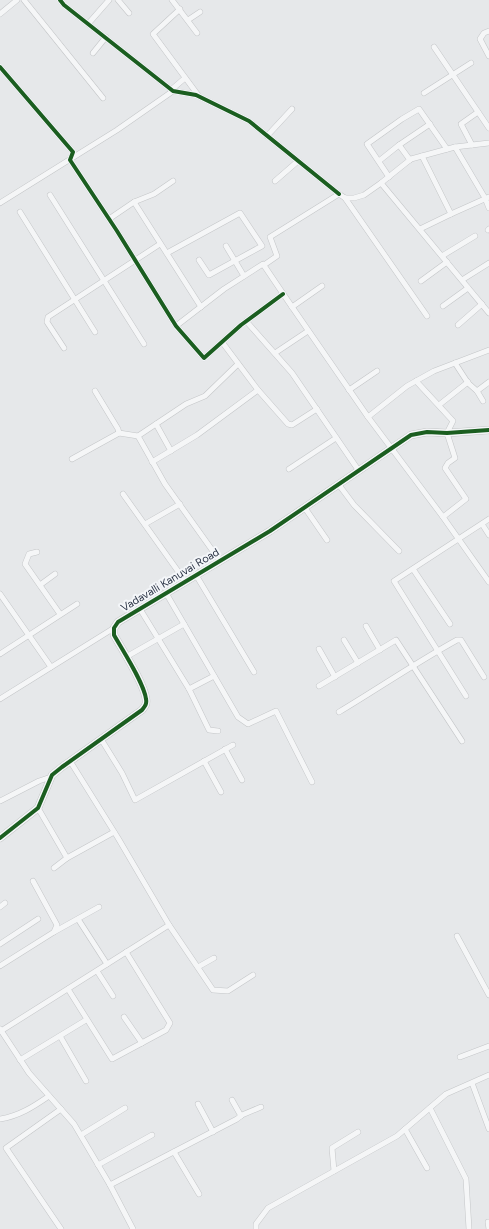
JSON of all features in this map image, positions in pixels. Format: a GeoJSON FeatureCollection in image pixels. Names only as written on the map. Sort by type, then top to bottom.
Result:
{"type":"FeatureCollection","features":[{"type":"Feature","properties":{"kind":"street"},"geometry":{"type":"LineString","coordinates":[[0,14],[17,0]]}},
{"type":"Feature","properties":{"kind":"street"},"geometry":{"type":"LineString","coordinates":[[24,0],[103,98]]}},
{"type":"Feature","properties":{"kind":"street"},"geometry":{"type":"LineString","coordinates":[[60,0],[64,5],[172,91],[198,96],[249,121],[345,198],[427,316]]}},
{"type":"Feature","properties":{"kind":"street"},"geometry":{"type":"LineString","coordinates":[[88,24],[108,0]]}},
{"type":"Feature","properties":{"kind":"street"},"geometry":{"type":"LineString","coordinates":[[118,0],[129,12]]}},
{"type":"Feature","properties":{"kind":"street"},"geometry":{"type":"LineString","coordinates":[[172,0],[197,33]]}},
{"type":"Feature","properties":{"kind":"street"},"geometry":{"type":"LineString","coordinates":[[180,9],[153,34],[198,96]]}},
{"type":"Feature","properties":{"kind":"street"},"geometry":{"type":"LineString","coordinates":[[188,20],[200,12]]}},
{"type":"Feature","properties":{"kind":"street"},"geometry":{"type":"LineString","coordinates":[[489,31],[484,33],[480,40],[489,56]]}},
{"type":"Feature","properties":{"kind":"street"},"geometry":{"type":"LineString","coordinates":[[93,54],[106,38]]}},
{"type":"Feature","properties":{"kind":"street"},"geometry":{"type":"LineString","coordinates":[[434,47],[489,128]]}},
{"type":"Feature","properties":{"kind":"street"},"geometry":{"type":"LineString","coordinates":[[424,93],[471,63]]}},
{"type":"Feature","properties":{"kind":"street"},"geometry":{"type":"LineString","coordinates":[[0,67],[74,152],[70,160]]}},
{"type":"Feature","properties":{"kind":"street"},"geometry":{"type":"LineString","coordinates":[[0,203],[117,130],[172,91],[185,78]]}},
{"type":"Feature","properties":{"kind":"street"},"geometry":{"type":"LineString","coordinates":[[267,136],[292,109]]}},
{"type":"Feature","properties":{"kind":"street"},"geometry":{"type":"LineString","coordinates":[[389,177],[367,144],[419,109],[447,149]]}},
{"type":"Feature","properties":{"kind":"street"},"geometry":{"type":"LineString","coordinates":[[472,145],[461,124],[478,112]]}},
{"type":"Feature","properties":{"kind":"street"},"geometry":{"type":"LineString","coordinates":[[379,161],[399,144],[430,124]]}},
{"type":"Feature","properties":{"kind":"street"},"geometry":{"type":"LineString","coordinates":[[345,198],[354,198],[364,194],[381,183],[410,160],[455,147],[489,143]]}},
{"type":"Feature","properties":{"kind":"street"},"geometry":{"type":"LineString","coordinates":[[399,144],[410,160]]}},
{"type":"Feature","properties":{"kind":"street"},"geometry":{"type":"LineString","coordinates":[[455,147],[487,198],[489,208]]}},
{"type":"Feature","properties":{"kind":"street"},"geometry":{"type":"LineString","coordinates":[[422,156],[451,214]]}},
{"type":"Feature","properties":{"kind":"street"},"geometry":{"type":"LineString","coordinates":[[70,160],[109,218],[176,326],[204,358],[246,321],[283,294]]}},
{"type":"Feature","properties":{"kind":"street"},"geometry":{"type":"LineString","coordinates":[[275,181],[298,161]]}},
{"type":"Feature","properties":{"kind":"street"},"geometry":{"type":"LineString","coordinates":[[109,218],[134,202],[154,194],[174,181]]}},
{"type":"Feature","properties":{"kind":"street"},"geometry":{"type":"LineString","coordinates":[[381,183],[489,313]]}},
{"type":"Feature","properties":{"kind":"street"},"geometry":{"type":"LineString","coordinates":[[176,326],[224,289],[278,256],[270,237],[339,194]]}},
{"type":"Feature","properties":{"kind":"street"},"geometry":{"type":"LineString","coordinates":[[50,195],[144,344]]}},
{"type":"Feature","properties":{"kind":"street"},"geometry":{"type":"LineString","coordinates":[[420,230],[487,198]]}},
{"type":"Feature","properties":{"kind":"street"},"geometry":{"type":"LineString","coordinates":[[134,202],[201,307]]}},
{"type":"Feature","properties":{"kind":"street"},"geometry":{"type":"LineString","coordinates":[[20,212],[95,332]]}},
{"type":"Feature","properties":{"kind":"street"},"geometry":{"type":"LineString","coordinates":[[166,253],[240,213],[262,246],[209,275],[199,260]]}},
{"type":"Feature","properties":{"kind":"street"},"geometry":{"type":"LineString","coordinates":[[442,256],[475,236]]}},
{"type":"Feature","properties":{"kind":"street"},"geometry":{"type":"LineString","coordinates":[[64,348],[47,320],[48,317],[160,244]]}},
{"type":"Feature","properties":{"kind":"street"},"geometry":{"type":"LineString","coordinates":[[226,246],[244,276]]}},
{"type":"Feature","properties":{"kind":"street"},"geometry":{"type":"LineString","coordinates":[[421,281],[447,262]]}},
{"type":"Feature","properties":{"kind":"street"},"geometry":{"type":"LineString","coordinates":[[462,280],[489,263]]}},
{"type":"Feature","properties":{"kind":"street"},"geometry":{"type":"LineString","coordinates":[[264,265],[368,417],[443,517],[489,582]]}},
{"type":"Feature","properties":{"kind":"street"},"geometry":{"type":"LineString","coordinates":[[292,307],[322,286]]}},
{"type":"Feature","properties":{"kind":"street"},"geometry":{"type":"LineString","coordinates":[[443,306],[468,288]]}},
{"type":"Feature","properties":{"kind":"street"},"geometry":{"type":"LineString","coordinates":[[458,325],[482,304]]}},
{"type":"Feature","properties":{"kind":"street"},"geometry":{"type":"LineString","coordinates":[[246,321],[292,372],[359,471]]}},
{"type":"Feature","properties":{"kind":"street"},"geometry":{"type":"LineString","coordinates":[[275,353],[308,331]]}},
{"type":"Feature","properties":{"kind":"street"},"geometry":{"type":"LineString","coordinates":[[222,342],[258,390],[288,424],[292,425],[317,409]]}},
{"type":"Feature","properties":{"kind":"street"},"geometry":{"type":"LineString","coordinates":[[368,417],[407,386],[434,371],[489,350]]}},
{"type":"Feature","properties":{"kind":"street"},"geometry":{"type":"LineString","coordinates":[[454,363],[468,382],[477,391],[483,401]]}},
{"type":"Feature","properties":{"kind":"street"},"geometry":{"type":"LineString","coordinates":[[72,459],[119,433],[138,436],[186,404],[205,396],[238,364]]}},
{"type":"Feature","properties":{"kind":"street"},"geometry":{"type":"LineString","coordinates":[[349,390],[377,371]]}},
{"type":"Feature","properties":{"kind":"street"},"geometry":{"type":"LineString","coordinates":[[416,381],[440,405],[453,421],[447,433],[455,458],[448,463],[445,468],[466,499],[443,517]]}},
{"type":"Feature","properties":{"kind":"street"},"geometry":{"type":"LineString","coordinates":[[440,405],[468,382]]}},
{"type":"Feature","properties":{"kind":"street"},"geometry":{"type":"LineString","coordinates":[[477,391],[489,382]]}},
{"type":"Feature","properties":{"kind":"street"},"geometry":{"type":"LineString","coordinates":[[152,462],[197,435],[258,390]]}},
{"type":"Feature","properties":{"kind":"street"},"geometry":{"type":"LineString","coordinates":[[95,391],[119,433]]}},
{"type":"Feature","properties":{"kind":"street"},"geometry":{"type":"LineString","coordinates":[[156,424],[171,450]]}},
{"type":"Feature","properties":{"kind":"street","name":"Vadavalli Kanuvai Road"},"geometry":{"type":"LineString","coordinates":[[114,628],[118,622],[270,531],[411,435],[427,432],[447,433],[489,430]]}},
{"type":"Feature","properties":{"kind":"street"},"geometry":{"type":"LineString","coordinates":[[138,436],[165,484],[220,561]]}},
{"type":"Feature","properties":{"kind":"street"},"geometry":{"type":"LineString","coordinates":[[289,469],[336,438]]}},
{"type":"Feature","properties":{"kind":"street"},"geometry":{"type":"LineString","coordinates":[[338,485],[354,505],[400,551]]}},
{"type":"Feature","properties":{"kind":"street"},"geometry":{"type":"LineString","coordinates":[[123,494],[185,582]]}},
{"type":"Feature","properties":{"kind":"street"},"geometry":{"type":"LineString","coordinates":[[145,524],[180,504]]}},
{"type":"Feature","properties":{"kind":"street"},"geometry":{"type":"LineString","coordinates":[[305,508],[327,540]]}},
{"type":"Feature","properties":{"kind":"street"},"geometry":{"type":"LineString","coordinates":[[466,696],[394,581],[489,519]]}},
{"type":"Feature","properties":{"kind":"street"},"geometry":{"type":"LineString","coordinates":[[482,524],[489,535]]}},
{"type":"Feature","properties":{"kind":"street"},"geometry":{"type":"LineString","coordinates":[[37,552],[29,554],[25,564],[60,614]]}},
{"type":"Feature","properties":{"kind":"street"},"geometry":{"type":"LineString","coordinates":[[413,569],[450,624]]}},
{"type":"Feature","properties":{"kind":"street"},"geometry":{"type":"LineString","coordinates":[[40,585],[55,574]]}},
{"type":"Feature","properties":{"kind":"street"},"geometry":{"type":"LineString","coordinates":[[196,575],[254,672]]}},
{"type":"Feature","properties":{"kind":"street"},"geometry":{"type":"LineString","coordinates":[[166,593],[238,717],[248,724],[276,711],[312,782]]}},
{"type":"Feature","properties":{"kind":"street"},"geometry":{"type":"LineString","coordinates":[[0,594],[52,667]]}},
{"type":"Feature","properties":{"kind":"street"},"geometry":{"type":"LineString","coordinates":[[0,654],[77,604]]}},
{"type":"Feature","properties":{"kind":"street"},"geometry":{"type":"LineString","coordinates":[[140,609],[189,689],[209,730],[218,731]]}},
{"type":"Feature","properties":{"kind":"street"},"geometry":{"type":"LineString","coordinates":[[126,656],[184,624]]}},
{"type":"Feature","properties":{"kind":"street"},"geometry":{"type":"LineString","coordinates":[[366,626],[380,650]]}},
{"type":"Feature","properties":{"kind":"street"},"geometry":{"type":"LineString","coordinates":[[0,801],[39,781],[51,777],[70,761],[142,710],[146,705],[146,698],[142,685],[114,635],[114,628]]}},
{"type":"Feature","properties":{"kind":"street"},"geometry":{"type":"LineString","coordinates":[[0,699],[114,628]]}},
{"type":"Feature","properties":{"kind":"street"},"geometry":{"type":"LineString","coordinates":[[344,640],[358,664]]}},
{"type":"Feature","properties":{"kind":"street"},"geometry":{"type":"LineString","coordinates":[[320,686],[396,640],[462,741]]}},
{"type":"Feature","properties":{"kind":"street"},"geometry":{"type":"LineString","coordinates":[[339,712],[413,665],[457,640],[461,640],[484,677]]}},
{"type":"Feature","properties":{"kind":"street"},"geometry":{"type":"LineString","coordinates":[[319,649],[336,677]]}},
{"type":"Feature","properties":{"kind":"street"},"geometry":{"type":"LineString","coordinates":[[189,689],[214,676]]}},
{"type":"Feature","properties":{"kind":"street"},"geometry":{"type":"LineString","coordinates":[[101,739],[122,773],[136,800],[233,745]]}},
{"type":"Feature","properties":{"kind":"street"},"geometry":{"type":"LineString","coordinates":[[225,749],[242,780]]}},
{"type":"Feature","properties":{"kind":"street"},"geometry":{"type":"LineString","coordinates":[[70,761],[169,924],[213,990],[228,991],[253,975]]}},
{"type":"Feature","properties":{"kind":"street"},"geometry":{"type":"LineString","coordinates":[[204,761],[221,792]]}},
{"type":"Feature","properties":{"kind":"street"},"geometry":{"type":"LineString","coordinates":[[0,838],[38,808],[51,777]]}},
{"type":"Feature","properties":{"kind":"street"},"geometry":{"type":"LineString","coordinates":[[38,808],[67,858]]}},
{"type":"Feature","properties":{"kind":"street"},"geometry":{"type":"LineString","coordinates":[[54,868],[67,858],[114,832]]}},
{"type":"Feature","properties":{"kind":"street"},"geometry":{"type":"LineString","coordinates":[[33,881],[55,920],[57,925],[54,932]]}},
{"type":"Feature","properties":{"kind":"street"},"geometry":{"type":"LineString","coordinates":[[0,966],[54,932],[99,907]]}},
{"type":"Feature","properties":{"kind":"street"},"geometry":{"type":"LineString","coordinates":[[78,919],[107,964]]}},
{"type":"Feature","properties":{"kind":"street"},"geometry":{"type":"LineString","coordinates":[[0,944],[38,920]]}},
{"type":"Feature","properties":{"kind":"street"},"geometry":{"type":"LineString","coordinates":[[133,1229],[110,1185],[74,1124],[29,1073],[1,1030],[97,971],[169,924]]}},
{"type":"Feature","properties":{"kind":"street"},"geometry":{"type":"LineString","coordinates":[[457,936],[489,995]]}},
{"type":"Feature","properties":{"kind":"street"},"geometry":{"type":"LineString","coordinates":[[68,989],[86,1020],[112,1059],[166,1030],[170,1023],[126,952]]}},
{"type":"Feature","properties":{"kind":"street"},"geometry":{"type":"LineString","coordinates":[[198,967],[214,958]]}},
{"type":"Feature","properties":{"kind":"street"},"geometry":{"type":"LineString","coordinates":[[97,971],[113,996]]}},
{"type":"Feature","properties":{"kind":"street"},"geometry":{"type":"LineString","coordinates":[[124,1017],[142,1043]]}},
{"type":"Feature","properties":{"kind":"street"},"geometry":{"type":"LineString","coordinates":[[20,1060],[86,1020]]}},
{"type":"Feature","properties":{"kind":"street"},"geometry":{"type":"LineString","coordinates":[[60,1036],[86,1081]]}},
{"type":"Feature","properties":{"kind":"street"},"geometry":{"type":"LineString","coordinates":[[460,1057],[489,1046]]}},
{"type":"Feature","properties":{"kind":"street"},"geometry":{"type":"LineString","coordinates":[[256,1229],[256,1224],[268,1208],[396,1136],[446,1094],[489,1075]]}},
{"type":"Feature","properties":{"kind":"street"},"geometry":{"type":"LineString","coordinates":[[472,1083],[489,1129]]}},
{"type":"Feature","properties":{"kind":"street"},"geometry":{"type":"LineString","coordinates":[[0,1119],[26,1112],[49,1096]]}},
{"type":"Feature","properties":{"kind":"street"},"geometry":{"type":"LineString","coordinates":[[232,1100],[241,1116]]}},
{"type":"Feature","properties":{"kind":"street"},"geometry":{"type":"LineString","coordinates":[[198,1104],[213,1132]]}},
{"type":"Feature","properties":{"kind":"street"},"geometry":{"type":"LineString","coordinates":[[110,1185],[261,1107]]}},
{"type":"Feature","properties":{"kind":"street"},"geometry":{"type":"LineString","coordinates":[[81,1135],[125,1108]]}},
{"type":"Feature","properties":{"kind":"street"},"geometry":{"type":"LineString","coordinates":[[430,1108],[466,1179],[469,1229]]}},
{"type":"Feature","properties":{"kind":"street"},"geometry":{"type":"LineString","coordinates":[[61,1109],[6,1148],[61,1229]]}},
{"type":"Feature","properties":{"kind":"street"},"geometry":{"type":"LineString","coordinates":[[405,1129],[427,1168]]}},
{"type":"Feature","properties":{"kind":"street"},"geometry":{"type":"LineString","coordinates":[[334,1171],[332,1148],[358,1132]]}},
{"type":"Feature","properties":{"kind":"street"},"geometry":{"type":"LineString","coordinates":[[98,1165],[152,1135]]}},
{"type":"Feature","properties":{"kind":"street"},"geometry":{"type":"LineString","coordinates":[[174,1152],[199,1194]]}},
{"type":"Feature","properties":{"kind":"street"},"geometry":{"type":"LineString","coordinates":[[488,1222],[488,1229]]}},
{"type":"Feature","properties":{"kind":"cycle path"},"geometry":{"type":"LineString","coordinates":[[60,0],[64,5],[173,91],[196,95],[249,121],[339,194]]}},
{"type":"Feature","properties":{"kind":"cycle path"},"geometry":{"type":"LineString","coordinates":[[0,67],[73,152],[70,160],[117,231],[176,326],[204,358],[241,325],[283,294]]}},
{"type":"Feature","properties":{"kind":"cycle path"},"geometry":{"type":"LineString","coordinates":[[0,838],[38,808],[52,775],[142,710],[145,706],[146,699],[141,684],[114,635],[114,628],[118,622],[270,531],[411,435],[427,432],[447,433],[489,430]]}}]}
